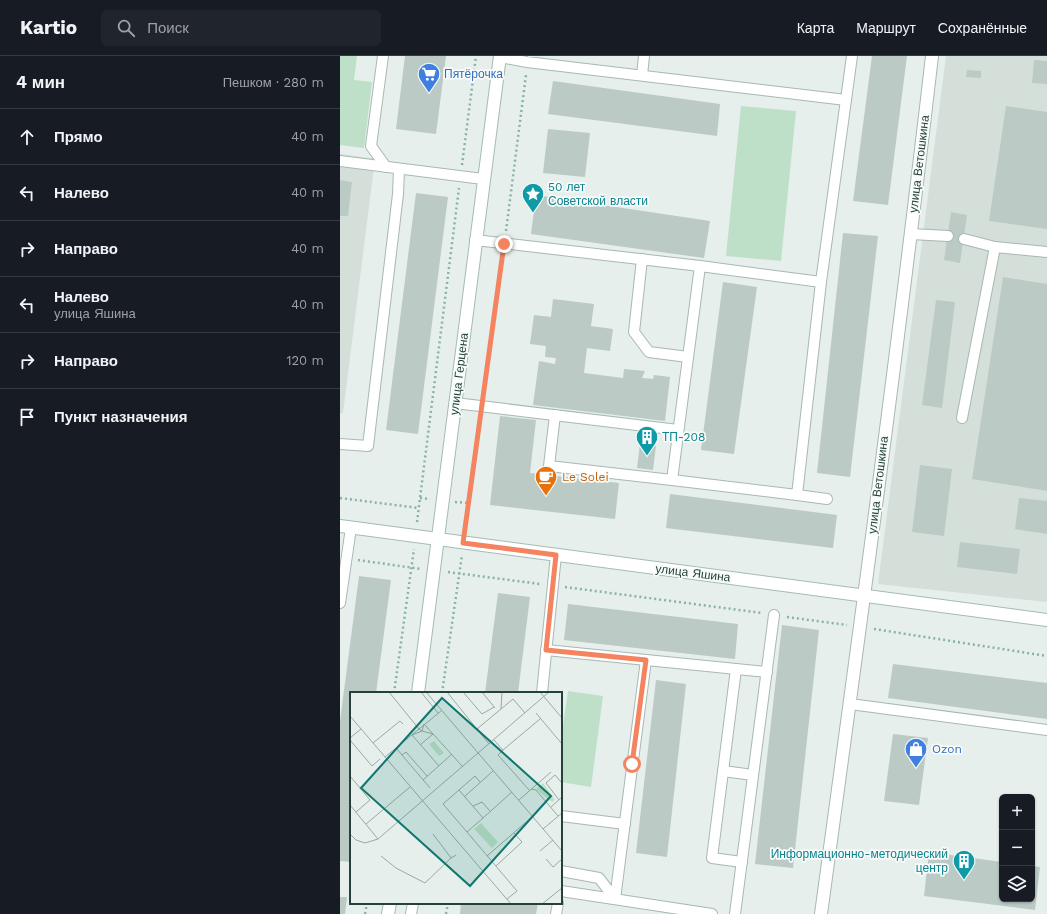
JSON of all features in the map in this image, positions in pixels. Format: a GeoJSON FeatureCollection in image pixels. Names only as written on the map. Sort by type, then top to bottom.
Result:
{"type":"FeatureCollection","features":[{"type":"Feature","properties":{"kind":"street","name":"улица Герцена"},"geometry":{"type":"LineString","coordinates":[[418,692],[500,56]]}},
{"type":"Feature","properties":{"kind":"street","name":"улица Ветошкина"},"geometry":{"type":"LineString","coordinates":[[821,914],[911,234],[932,56]]}},
{"type":"Feature","properties":{"kind":"street","name":"улица Яшина"},"geometry":{"type":"LineString","coordinates":[[346,527],[1047,620]]}},
{"type":"Feature","properties":{"kind":"street"},"geometry":{"type":"LineString","coordinates":[[388,914],[390,904]]}},
{"type":"Feature","properties":{"kind":"lane"},"geometry":{"type":"LineString","coordinates":[[383,56],[371,146],[386,167]]}},
{"type":"Feature","properties":{"kind":"lane"},"geometry":{"type":"LineString","coordinates":[[500,56],[527,62],[846,100]]}},
{"type":"Feature","properties":{"kind":"lane"},"geometry":{"type":"LineString","coordinates":[[642,75],[644,56]]}},
{"type":"Feature","properties":{"kind":"lane"},"geometry":{"type":"LineString","coordinates":[[797,494],[821,282],[852,56]]}},
{"type":"Feature","properties":{"kind":"lane"},"geometry":{"type":"LineString","coordinates":[[340,161],[484,179]]}},
{"type":"Feature","properties":{"kind":"lane"},"geometry":{"type":"LineString","coordinates":[[340,444],[368,446],[398,194],[399,169]]}},
{"type":"Feature","properties":{"kind":"lane"},"geometry":{"type":"LineString","coordinates":[[911,234],[948,236]]}},
{"type":"Feature","properties":{"kind":"lane"},"geometry":{"type":"LineString","coordinates":[[964,239],[995,247],[1047,252]]}},
{"type":"Feature","properties":{"kind":"lane"},"geometry":{"type":"LineString","coordinates":[[476,240],[700,266],[821,282]]}},
{"type":"Feature","properties":{"kind":"lane"},"geometry":{"type":"LineString","coordinates":[[962,418],[995,247]]}},
{"type":"Feature","properties":{"kind":"lane"},"geometry":{"type":"LineString","coordinates":[[642,259],[634,332],[649,352],[688,357]]}},
{"type":"Feature","properties":{"kind":"lane"},"geometry":{"type":"LineString","coordinates":[[672,480],[700,266]]}},
{"type":"Feature","properties":{"kind":"lane"},"geometry":{"type":"LineString","coordinates":[[455,403],[678,430]]}},
{"type":"Feature","properties":{"kind":"lane"},"geometry":{"type":"LineString","coordinates":[[555,415],[549,466],[797,494],[827,499]]}},
{"type":"Feature","properties":{"kind":"lane"},"geometry":{"type":"LineString","coordinates":[[340,603],[347,558],[346,527]]}},
{"type":"Feature","properties":{"kind":"lane"},"geometry":{"type":"LineString","coordinates":[[542,692],[556,555]]}},
{"type":"Feature","properties":{"kind":"lane"},"geometry":{"type":"LineString","coordinates":[[735,914],[774,615]]}},
{"type":"Feature","properties":{"kind":"lane"},"geometry":{"type":"LineString","coordinates":[[546,650],[767,672]]}},
{"type":"Feature","properties":{"kind":"lane"},"geometry":{"type":"LineString","coordinates":[[615,899],[646,660]]}},
{"type":"Feature","properties":{"kind":"lane"},"geometry":{"type":"LineString","coordinates":[[736,669],[712,858],[742,862]]}},
{"type":"Feature","properties":{"kind":"lane"},"geometry":{"type":"LineString","coordinates":[[850,704],[1047,730]]}},
{"type":"Feature","properties":{"kind":"lane"},"geometry":{"type":"LineString","coordinates":[[723,771],[753,775]]}},
{"type":"Feature","properties":{"kind":"lane"},"geometry":{"type":"LineString","coordinates":[[562,816],[625,824]]}},
{"type":"Feature","properties":{"kind":"lane"},"geometry":{"type":"LineString","coordinates":[[562,871],[599,878],[615,899]]}},
{"type":"Feature","properties":{"kind":"lane"},"geometry":{"type":"LineString","coordinates":[[562,891],[712,914]]}},
{"type":"Feature","properties":{"kind":"lane"},"geometry":{"type":"LineString","coordinates":[[412,914],[413,904]]}},
{"type":"Feature","properties":{"kind":"lane"},"geometry":{"type":"LineString","coordinates":[[556,914],[558,904]]}},
{"type":"Feature","properties":{"kind":"path"},"geometry":{"type":"LineString","coordinates":[[394,692],[476,56]]}},
{"type":"Feature","properties":{"kind":"path"},"geometry":{"type":"LineString","coordinates":[[442,692],[504,244],[527,62]]}},
{"type":"Feature","properties":{"kind":"path"},"geometry":{"type":"LineString","coordinates":[[340,498],[419,508]]}},
{"type":"Feature","properties":{"kind":"path"},"geometry":{"type":"LineString","coordinates":[[347,558],[860,627],[1047,656]]}},
{"type":"Feature","properties":{"kind":"path"},"geometry":{"type":"LineString","coordinates":[[365,914],[367,904]]}},
{"type":"Feature","properties":{"kind":"path"},"geometry":{"type":"LineString","coordinates":[[446,914],[448,904]]}},
{"type":"Feature","properties":{"kind":"shaded area"},"geometry":{"type":"Polygon","coordinates":[[[946,56],[1047,56],[1047,602],[878,584],[946,56]]]}},
{"type":"Feature","properties":{"kind":"shaded area"},"geometry":{"type":"Polygon","coordinates":[[[340,154],[375,159],[343,413],[340,413],[340,154]]]}},
{"type":"Feature","properties":{"kind":"green space"},"geometry":{"type":"Polygon","coordinates":[[[340,56],[357,56],[354,80],[372,82],[364,148],[340,145],[340,56]]]}},
{"type":"Feature","properties":{"kind":"green space"},"geometry":{"type":"Polygon","coordinates":[[[741,106],[796,111],[781,261],[726,256],[741,106]]]}},
{"type":"Feature","properties":{"kind":"green space"},"geometry":{"type":"Polygon","coordinates":[[[568,691],[603,696],[591,787],[562,782],[562,733],[568,691]]]}},
{"type":"Feature","properties":{"kind":"building"},"geometry":{"type":"Polygon","coordinates":[[[405,56],[446,56],[436,134],[396,129],[405,56]]]}},
{"type":"Feature","properties":{"kind":"building"},"geometry":{"type":"Polygon","coordinates":[[[872,56],[907,56],[888,205],[853,201],[872,56]]]}},
{"type":"Feature","properties":{"kind":"building"},"geometry":{"type":"Polygon","coordinates":[[[1034,60],[1047,61],[1047,84],[1032,83],[1034,60]]]}},
{"type":"Feature","properties":{"kind":"building"},"geometry":{"type":"Polygon","coordinates":[[[967,70],[981,71],[981,78],[966,77],[967,70]]]}},
{"type":"Feature","properties":{"kind":"building"},"geometry":{"type":"Polygon","coordinates":[[[553,81],[720,104],[717,136],[548,114],[553,81]]]}},
{"type":"Feature","properties":{"kind":"building"},"geometry":{"type":"Polygon","coordinates":[[[1006,106],[1047,112],[1047,229],[989,221],[1006,106]]]}},
{"type":"Feature","properties":{"kind":"building"},"geometry":{"type":"Polygon","coordinates":[[[548,129],[590,133],[585,177],[543,173],[548,129]]]}},
{"type":"Feature","properties":{"kind":"building"},"geometry":{"type":"Polygon","coordinates":[[[340,180],[352,182],[348,216],[340,216],[340,180]]]}},
{"type":"Feature","properties":{"kind":"building"},"geometry":{"type":"Polygon","coordinates":[[[416,193],[448,197],[418,434],[386,430],[416,193]]]}},
{"type":"Feature","properties":{"kind":"building"},"geometry":{"type":"Polygon","coordinates":[[[536,195],[710,221],[704,258],[531,234],[536,195]]]}},
{"type":"Feature","properties":{"kind":"building"},"geometry":{"type":"Polygon","coordinates":[[[951,212],[967,215],[960,263],[944,260],[951,212]]]}},
{"type":"Feature","properties":{"kind":"building"},"geometry":{"type":"Polygon","coordinates":[[[843,233],[878,236],[850,477],[817,473],[843,233]]]}},
{"type":"Feature","properties":{"kind":"building"},"geometry":{"type":"Polygon","coordinates":[[[1003,277],[1047,284],[1047,491],[972,479],[1003,277]]]}},
{"type":"Feature","properties":{"kind":"building"},"geometry":{"type":"Polygon","coordinates":[[[723,282],[757,287],[734,454],[701,450],[723,282]]]}},
{"type":"Feature","properties":{"kind":"building"},"geometry":{"type":"Polygon","coordinates":[[[553,299],[594,304],[591,326],[613,329],[610,351],[587,348],[584,373],[623,378],[624,369],[645,371],[642,378],[653,379],[654,375],[670,377],[665,421],[533,405],[539,361],[555,364],[556,358],[545,357],[546,346],[530,344],[534,315],[551,317],[553,299]]]}},
{"type":"Feature","properties":{"kind":"building"},"geometry":{"type":"Polygon","coordinates":[[[936,300],[955,302],[942,408],[922,405],[936,300]]]}},
{"type":"Feature","properties":{"kind":"building"},"geometry":{"type":"Polygon","coordinates":[[[500,416],[536,420],[530,473],[619,483],[615,519],[490,505],[500,416]]]}},
{"type":"Feature","properties":{"kind":"building","name":"ТП-208"},"geometry":{"type":"Polygon","coordinates":[[[640,444],[656,446],[653,470],[637,468],[640,444]]]}},
{"type":"Feature","properties":{"kind":"building"},"geometry":{"type":"Polygon","coordinates":[[[920,465],[952,469],[944,536],[912,532],[920,465]]]}},
{"type":"Feature","properties":{"kind":"building"},"geometry":{"type":"Polygon","coordinates":[[[670,494],[837,515],[833,548],[666,528],[670,494]]]}},
{"type":"Feature","properties":{"kind":"building"},"geometry":{"type":"Polygon","coordinates":[[[1019,498],[1047,501],[1047,534],[1015,529],[1019,498]]]}},
{"type":"Feature","properties":{"kind":"building"},"geometry":{"type":"Polygon","coordinates":[[[960,542],[1020,549],[1017,574],[957,567],[960,542]]]}},
{"type":"Feature","properties":{"kind":"building"},"geometry":{"type":"Polygon","coordinates":[[[359,576],[391,580],[376,692],[350,692],[350,862],[340,861],[340,721],[359,576]]]}},
{"type":"Feature","properties":{"kind":"building"},"geometry":{"type":"Polygon","coordinates":[[[498,593],[530,597],[518,692],[485,692],[498,593]]]}},
{"type":"Feature","properties":{"kind":"building"},"geometry":{"type":"Polygon","coordinates":[[[568,604],[738,624],[735,659],[564,640],[568,604]]]}},
{"type":"Feature","properties":{"kind":"building"},"geometry":{"type":"Polygon","coordinates":[[[782,625],[819,630],[793,868],[755,864],[782,625]]]}},
{"type":"Feature","properties":{"kind":"building"},"geometry":{"type":"Polygon","coordinates":[[[893,664],[1047,683],[1047,719],[888,698],[893,664]]]}},
{"type":"Feature","properties":{"kind":"building"},"geometry":{"type":"Polygon","coordinates":[[[656,680],[686,684],[667,857],[636,853],[656,680]]]}},
{"type":"Feature","properties":{"kind":"building"},"geometry":{"type":"Polygon","coordinates":[[[893,734],[928,738],[919,805],[884,801],[893,734]]]}},
{"type":"Feature","properties":{"kind":"building","name":"Информационно-методический центр"},"geometry":{"type":"Polygon","coordinates":[[[929,852],[999,862],[999,902],[1035,902],[1035,866],[1040,867],[1035,910],[924,896],[929,852]]]}},
{"type":"Feature","properties":{"kind":"building"},"geometry":{"type":"Polygon","coordinates":[[[340,897],[347,897],[345,914],[340,914],[340,897]]]}},
{"type":"Feature","properties":{"kind":"building"},"geometry":{"type":"Polygon","coordinates":[[[461,904],[538,904],[536,914],[460,914],[461,904]]]}},
{"type":"Feature","properties":{"kind":"place","name":"Пятёрочка"},"geometry":{"type":"Point","coordinates":[429,94]}},
{"type":"Feature","properties":{"kind":"place","name":"50 лет Советской власти"},"geometry":{"type":"Point","coordinates":[533,214]}},
{"type":"Feature","properties":{"kind":"place","name":"ТП-208"},"geometry":{"type":"Point","coordinates":[647,456]}},
{"type":"Feature","properties":{"kind":"place","name":"Le Solei"},"geometry":{"type":"Point","coordinates":[546,496]}},
{"type":"Feature","properties":{"kind":"place","name":"Ozon"},"geometry":{"type":"Point","coordinates":[916,768]}},
{"type":"Feature","properties":{"kind":"place","name":"Информационно-методический центр"},"geometry":{"type":"Point","coordinates":[964,880]}},
{"type":"Feature","properties":{"kind":"route"},"geometry":{"type":"LineString","coordinates":[[504,244],[463,543],[556,555],[546,650],[646,660],[632,764]]}}]}
